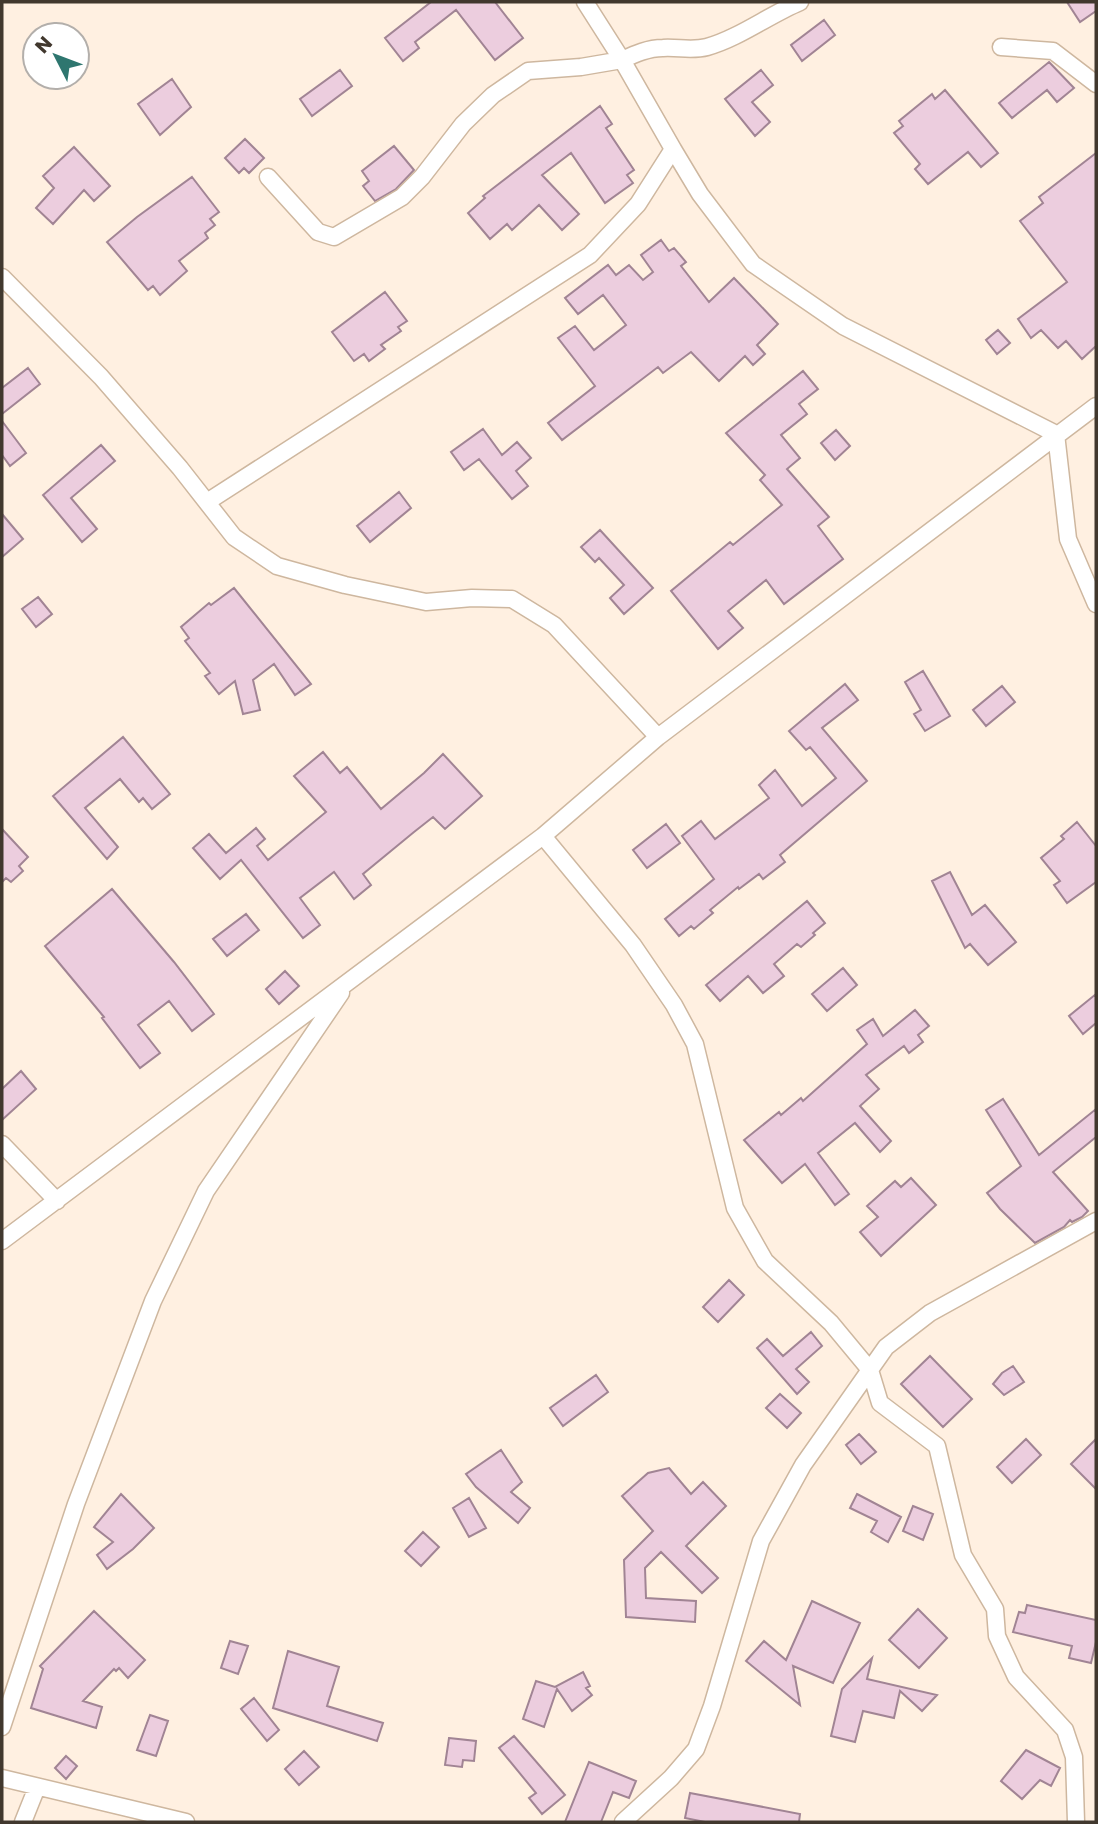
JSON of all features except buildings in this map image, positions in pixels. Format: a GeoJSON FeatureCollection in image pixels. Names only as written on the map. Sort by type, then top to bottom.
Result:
{"type":"FeatureCollection","features":[{"type":"Feature","properties":{"kind":"street"},"geometry":{"type":"LineString","coordinates":[[586,2],[700,194],[753,264],[843,326],[1056,434]]}},
{"type":"Feature","properties":{"kind":"street"},"geometry":{"type":"LineString","coordinates":[[268,177],[318,232],[334,237],[402,197],[422,177],[463,124],[493,94],[528,71],[581,67],[622,60],[641,51],[702,48],[718,44],[800,2]]}},
{"type":"Feature","properties":{"kind":"street"},"geometry":{"type":"LineString","coordinates":[[1001,47],[1053,51],[1096,84]]}},
{"type":"Feature","properties":{"kind":"street"},"geometry":{"type":"LineString","coordinates":[[207,502],[590,255],[638,204],[673,149]]}},
{"type":"Feature","properties":{"kind":"street"},"geometry":{"type":"LineString","coordinates":[[2,277],[100,377],[234,537],[277,566],[345,585],[426,602],[472,598],[512,599],[554,625],[658,737]]}},
{"type":"Feature","properties":{"kind":"street"},"geometry":{"type":"LineString","coordinates":[[2,1241],[543,836],[658,737],[1096,406]]}},
{"type":"Feature","properties":{"kind":"street"},"geometry":{"type":"LineString","coordinates":[[1056,434],[1068,539],[1096,604]]}},
{"type":"Feature","properties":{"kind":"street"},"geometry":{"type":"LineString","coordinates":[[543,836],[633,945],[674,1005],[695,1044],[735,1208],[765,1261],[831,1323],[870,1370],[880,1403],[937,1446],[963,1555],[995,1609],[997,1636],[1016,1677],[1065,1730],[1074,1757],[1076,1822]]}},
{"type":"Feature","properties":{"kind":"street"},"geometry":{"type":"LineString","coordinates":[[2,1727],[76,1504],[153,1301],[206,1191],[351,980]]}},
{"type":"Feature","properties":{"kind":"street"},"geometry":{"type":"LineString","coordinates":[[2,1144],[57,1201]]}},
{"type":"Feature","properties":{"kind":"street"},"geometry":{"type":"LineString","coordinates":[[624,1822],[671,1779],[696,1749],[712,1706],[761,1541],[803,1465],[886,1347],[930,1313],[1096,1221]]}},
{"type":"Feature","properties":{"kind":"street"},"geometry":{"type":"LineString","coordinates":[[2,1778],[186,1822]]}},
{"type":"Feature","properties":{"kind":"street"},"geometry":{"type":"LineString","coordinates":[[23,1822],[37,1787]]}}]}
